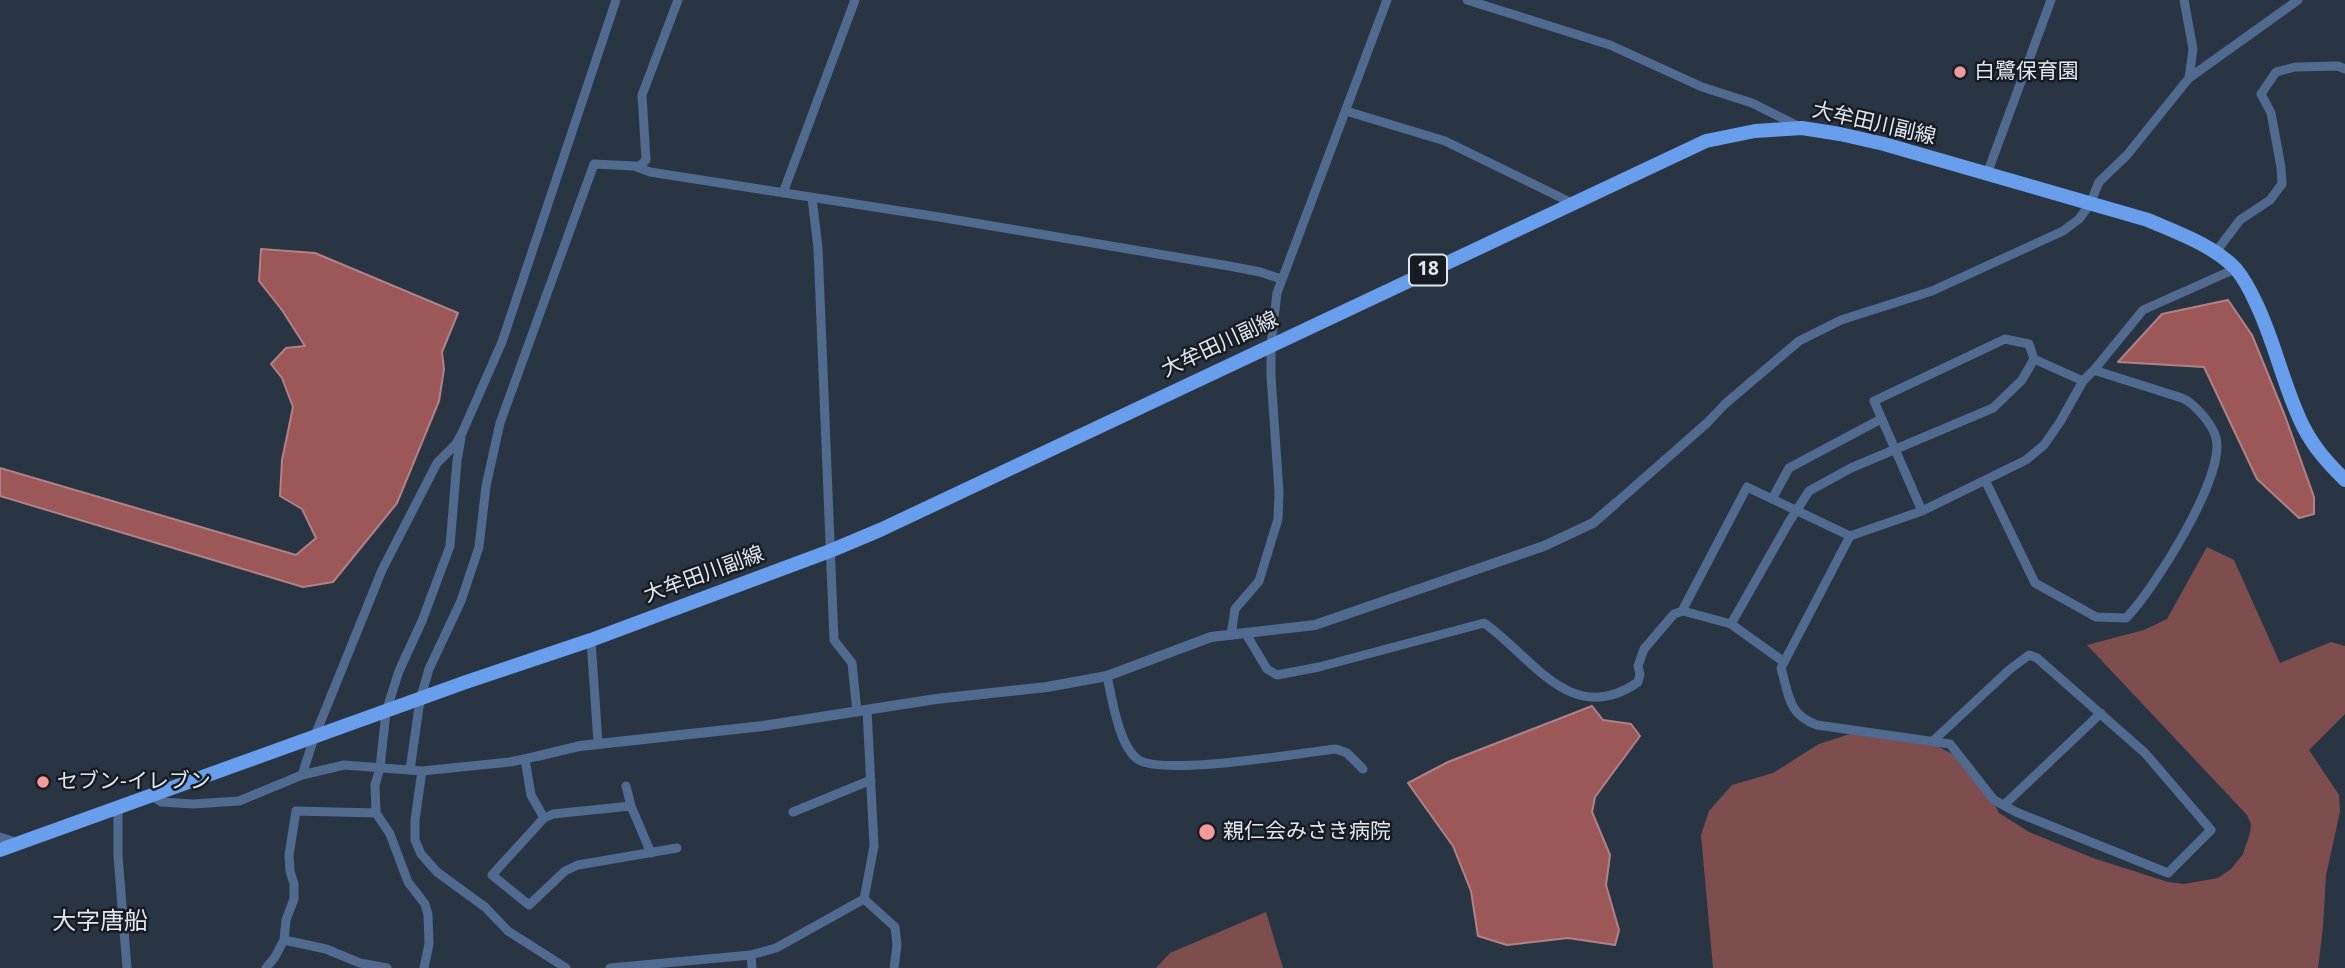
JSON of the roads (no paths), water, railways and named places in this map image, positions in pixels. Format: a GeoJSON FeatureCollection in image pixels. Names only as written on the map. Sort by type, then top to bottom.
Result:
{"type":"FeatureCollection","features":[{"type":"Feature","properties":{"kind":"main road","name":"大牟田川副線"},"geometry":{"type":"LineString","coordinates":[[0,850],[466,682],[591,640],[830,551],[880,530],[1706,141],[1755,131],[1802,128],[1885,144],[2148,220],[2215,253],[2235,269],[2246,284],[2266,324],[2302,424],[2320,455],[2345,480]]}},
{"type":"Feature","properties":{"kind":"street"},"geometry":{"type":"LineString","coordinates":[[410,770],[417,701],[461,601],[479,547],[486,486],[500,423],[594,164],[640,166],[646,160],[640,107],[642,95],[678,0]]}},
{"type":"Feature","properties":{"kind":"street"},"geometry":{"type":"LineString","coordinates":[[783,193],[855,0]]}},
{"type":"Feature","properties":{"kind":"street"},"geometry":{"type":"LineString","coordinates":[[1231,635],[1235,609],[1259,581],[1278,519],[1279,492],[1271,376],[1276,293],[1387,0]]}},
{"type":"Feature","properties":{"kind":"street"},"geometry":{"type":"LineString","coordinates":[[1467,0],[1610,45],[1702,87],[1752,103],[1802,128]]}},
{"type":"Feature","properties":{"kind":"street"},"geometry":{"type":"LineString","coordinates":[[1987,174],[2051,0]]}},
{"type":"Feature","properties":{"kind":"street"},"geometry":{"type":"LineString","coordinates":[[2184,0],[2193,49],[2189,78]]}},
{"type":"Feature","properties":{"kind":"street"},"geometry":{"type":"LineString","coordinates":[[151,795],[161,802],[193,804],[239,801],[302,775],[344,765],[422,771],[525,759],[598,743],[763,726],[936,699],[1047,687],[1107,676],[1211,637],[1315,625],[1545,546],[1593,523],[1799,341],[1841,320],[1932,291],[2063,232],[2079,219],[2090,204],[2099,182],[2134,146],[2189,78],[2298,0]]}},
{"type":"Feature","properties":{"kind":"street"},"geometry":{"type":"LineString","coordinates":[[302,775],[314,738],[382,570],[437,463],[463,433],[502,341],[614,3]]}},
{"type":"Feature","properties":{"kind":"street"},"geometry":{"type":"LineString","coordinates":[[2215,253],[2240,220],[2270,200],[2282,184],[2271,113],[2261,94],[2276,72],[2295,67],[2339,66],[2345,69]]}},
{"type":"Feature","properties":{"kind":"street"},"geometry":{"type":"LineString","coordinates":[[1346,111],[1445,141],[1572,202]]}},
{"type":"Feature","properties":{"kind":"street"},"geometry":{"type":"LineString","coordinates":[[634,166],[650,172],[1229,266],[1281,279]]}},
{"type":"Feature","properties":{"kind":"street"},"geometry":{"type":"LineString","coordinates":[[812,198],[818,248],[834,640],[852,663],[862,711],[871,780],[874,846],[864,900]]}},
{"type":"Feature","properties":{"kind":"street"},"geometry":{"type":"LineString","coordinates":[[1682,611],[1747,487],[1850,536],[1922,511],[2026,460],[2044,445],[2082,381],[2143,310],[2235,269]]}},
{"type":"Feature","properties":{"kind":"street"},"geometry":{"type":"LineString","coordinates":[[1922,511],[1874,401],[2005,339],[2029,344],[2034,359],[2082,381]]}},
{"type":"Feature","properties":{"kind":"street"},"geometry":{"type":"LineString","coordinates":[[1731,624],[1809,491],[1851,468],[1993,408],[2022,380],[2034,359]]}},
{"type":"Feature","properties":{"kind":"street"},"geometry":{"type":"LineString","coordinates":[[1985,480],[2035,583],[2096,617],[2126,618],[2174,551],[2202,498],[2215,458],[2216,438],[2204,418],[2186,400],[2094,370]]}},
{"type":"Feature","properties":{"kind":"street"},"geometry":{"type":"LineString","coordinates":[[1772,499],[1789,468],[1881,419]]}},
{"type":"Feature","properties":{"kind":"street"},"geometry":{"type":"LineString","coordinates":[[424,968],[429,928],[425,904],[408,882],[390,834],[376,813],[375,785],[399,671],[422,621],[450,546],[457,461],[463,433]]}},
{"type":"Feature","properties":{"kind":"street"},"geometry":{"type":"LineString","coordinates":[[1850,536],[1781,668],[1793,711],[1804,720],[1950,744],[1994,800],[2039,822],[2168,873],[2211,830],[2145,753],[2037,658],[2029,655],[2009,670],[1933,741]]}},
{"type":"Feature","properties":{"kind":"street"},"geometry":{"type":"LineString","coordinates":[[1246,634],[1267,669],[1277,675],[1484,624],[1496,632],[1532,668],[1553,683],[1582,696],[1600,698],[1626,691],[1638,682],[1638,666],[1644,649],[1674,614],[1682,611],[1731,624],[1784,662]]}},
{"type":"Feature","properties":{"kind":"street"},"geometry":{"type":"LineString","coordinates":[[591,640],[598,743]]}},
{"type":"Feature","properties":{"kind":"street"},"geometry":{"type":"LineString","coordinates":[[1107,676],[1124,741],[1138,760],[1164,767],[1336,749],[1347,753],[1363,769]]}},
{"type":"Feature","properties":{"kind":"street"},"geometry":{"type":"LineString","coordinates":[[2004,805],[2101,713]]}},
{"type":"Feature","properties":{"kind":"street"},"geometry":{"type":"LineString","coordinates":[[525,759],[531,795],[544,818]]}},
{"type":"Feature","properties":{"kind":"street"},"geometry":{"type":"LineString","coordinates":[[422,771],[415,820],[415,840],[421,855],[436,872],[485,907],[508,931],[566,968]]}},
{"type":"Feature","properties":{"kind":"street"},"geometry":{"type":"LineString","coordinates":[[793,812],[871,780]]}},
{"type":"Feature","properties":{"kind":"street"},"geometry":{"type":"LineString","coordinates":[[626,786],[631,806],[651,853]]}},
{"type":"Feature","properties":{"kind":"street"},"geometry":{"type":"LineString","coordinates":[[631,806],[553,814],[544,818],[492,875],[529,905],[565,871],[578,865],[677,848]]}},
{"type":"Feature","properties":{"kind":"street"},"geometry":{"type":"LineString","coordinates":[[118,808],[118,856],[127,968]]}},
{"type":"Feature","properties":{"kind":"street"},"geometry":{"type":"LineString","coordinates":[[266,968],[284,940],[286,920],[294,899],[289,855],[296,811],[376,813]]}},
{"type":"Feature","properties":{"kind":"street"},"geometry":{"type":"LineString","coordinates":[[0,837],[19,844]]}},
{"type":"Feature","properties":{"kind":"street"},"geometry":{"type":"LineString","coordinates":[[610,968],[751,955],[776,948],[864,900]]}},
{"type":"Feature","properties":{"kind":"street"},"geometry":{"type":"LineString","coordinates":[[864,900],[895,927],[897,945],[894,968]]}},
{"type":"Feature","properties":{"kind":"street"},"geometry":{"type":"LineString","coordinates":[[284,940],[326,949],[360,963],[387,968]]}},
{"type":"Feature","properties":{"kind":"street"},"geometry":{"type":"LineString","coordinates":[[751,955],[752,968]]}},
{"type":"Feature","properties":{"kind":"place","name":"白鷺保育園"},"geometry":{"type":"Point","coordinates":[1960,72]}},
{"type":"Feature","properties":{"kind":"place","name":"セブン-イレブン"},"geometry":{"type":"Point","coordinates":[43,782]}},
{"type":"Feature","properties":{"kind":"place","name":"親仁会みさき病院"},"geometry":{"type":"Point","coordinates":[1207,832]}},
{"type":"Feature","properties":{"kind":"district","name":"大字唐船"},"geometry":{"type":"Point","coordinates":[100,922]}}]}
